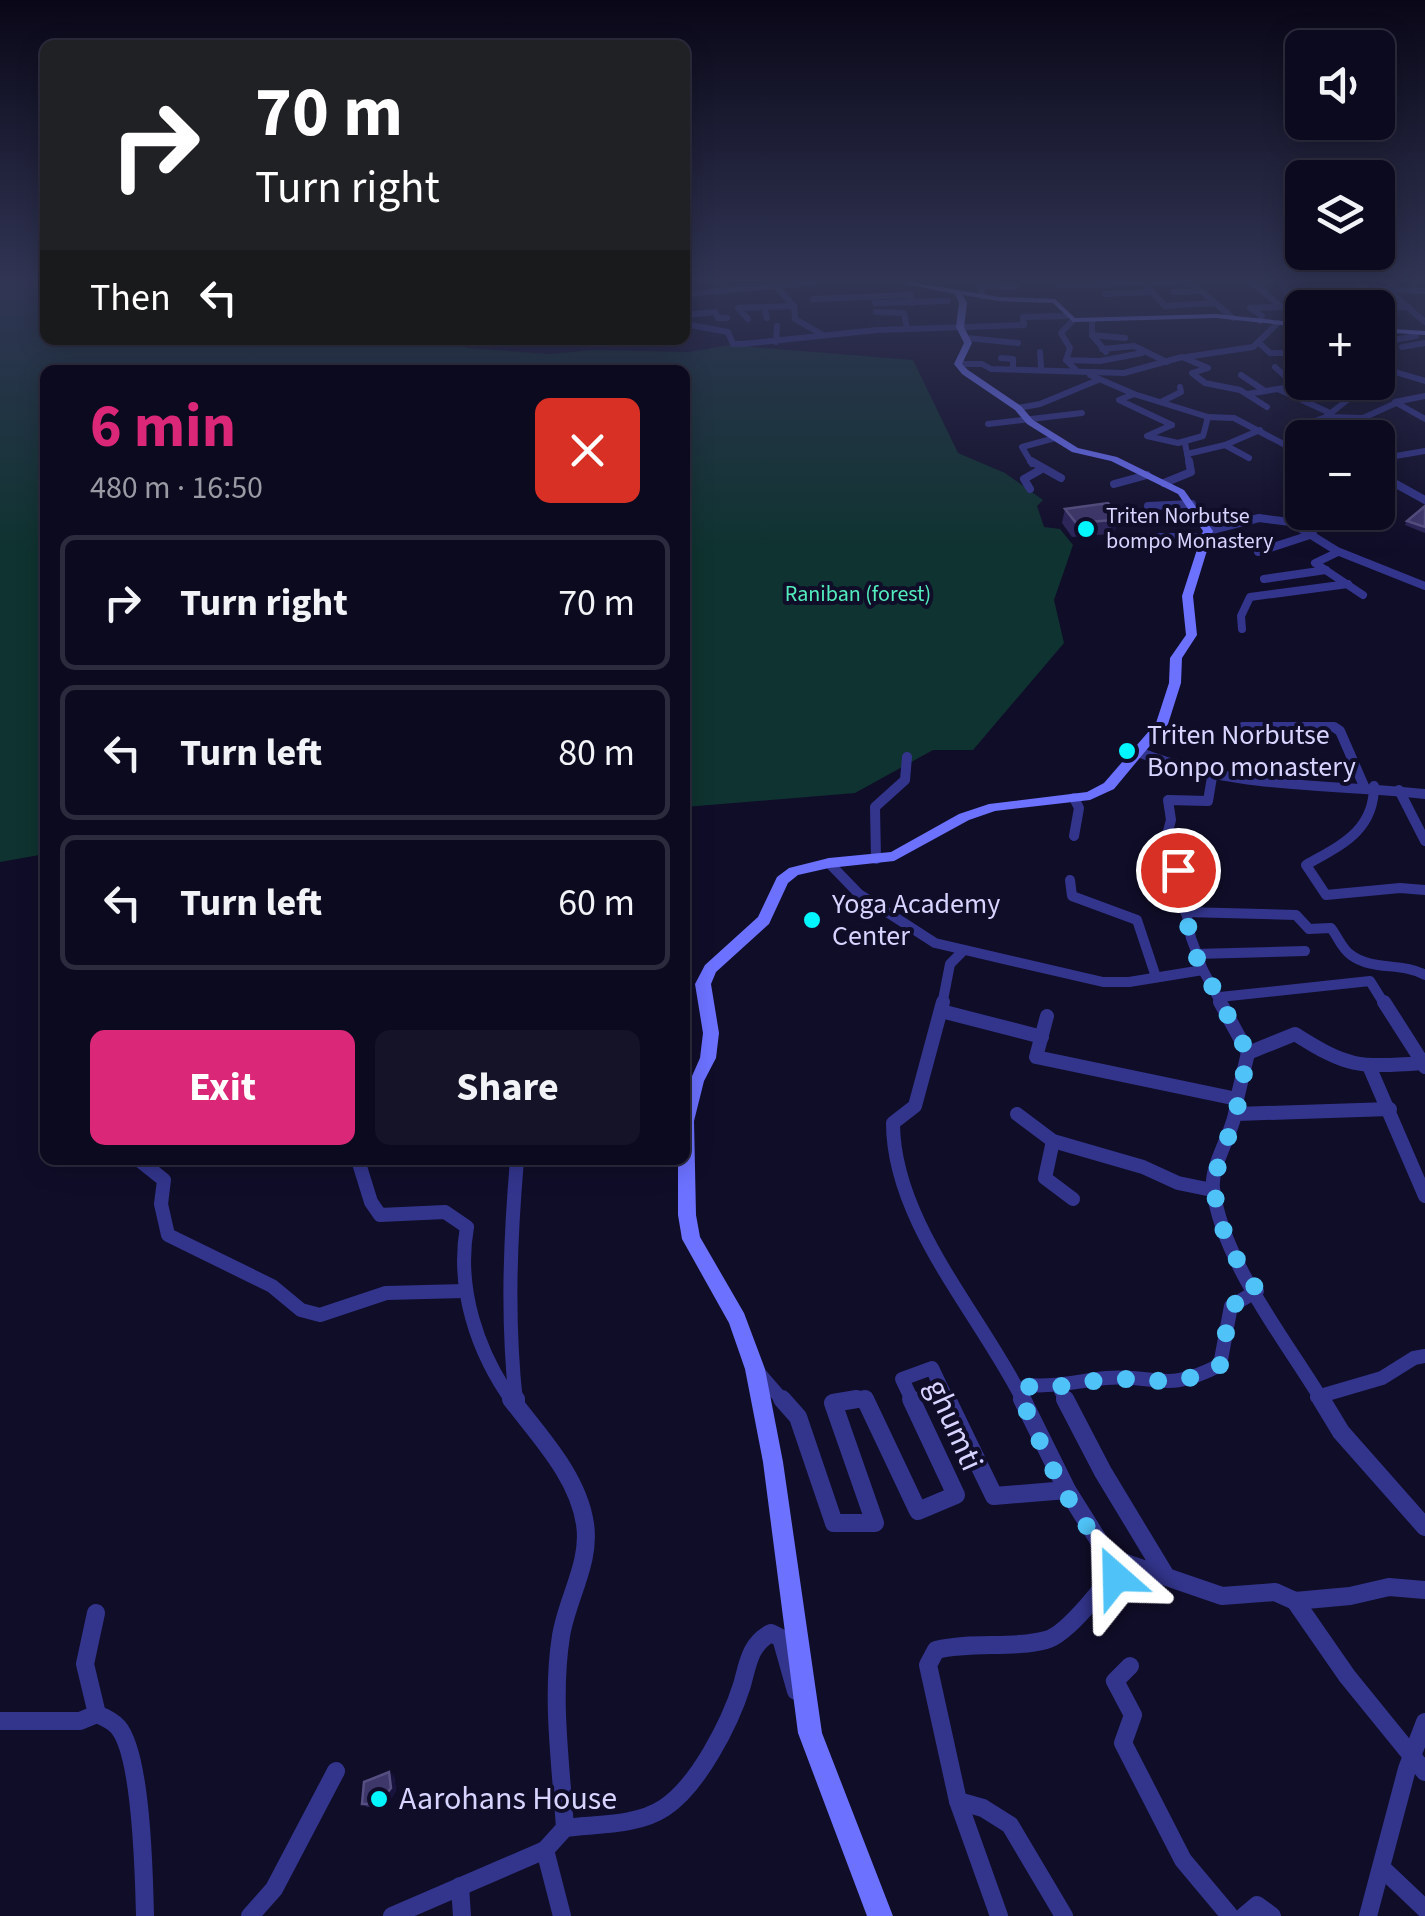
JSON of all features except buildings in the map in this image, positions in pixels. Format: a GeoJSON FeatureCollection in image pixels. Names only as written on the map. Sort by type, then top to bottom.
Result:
{"type":"FeatureCollection","features":[{"type":"Feature","properties":{"kind":"street"},"geometry":{"type":"LineString","coordinates":[[690,1105],[708,1058],[710,1033],[702,984],[710,969],[764,920],[782,880],[794,871],[830,862],[876,859],[908,851],[964,817],[994,807],[1074,798],[1109,786],[1162,724],[1175,683],[1176,658],[1189,644],[1192,610],[1186,598],[1198,574],[1208,534],[1192,504],[1164,483],[1114,458],[1075,450],[1030,422],[1018,408],[968,371]]}},
{"type":"Feature","properties":{"kind":"street"},"geometry":{"type":"LineString","coordinates":[[1085,371],[1130,371]]}},
{"type":"Feature","properties":{"kind":"street"},"geometry":{"type":"LineString","coordinates":[[1197,371],[1192,373],[1204,383],[1247,394],[1267,407]]}},
{"type":"Feature","properties":{"kind":"street"},"geometry":{"type":"LineString","coordinates":[[1247,394],[1296,386],[1280,371]]}},
{"type":"Feature","properties":{"kind":"street"},"geometry":{"type":"LineString","coordinates":[[1396,371],[1425,381]]}},
{"type":"Feature","properties":{"kind":"street"},"geometry":{"type":"LineString","coordinates":[[1089,372],[1098,380],[1134,394],[1208,417],[1226,416],[1285,444]]}},
{"type":"Feature","properties":{"kind":"street"},"geometry":{"type":"LineString","coordinates":[[1241,375],[1265,391]]}},
{"type":"Feature","properties":{"kind":"street"},"geometry":{"type":"LineString","coordinates":[[1018,408],[1040,404],[1098,380]]}},
{"type":"Feature","properties":{"kind":"street"},"geometry":{"type":"LineString","coordinates":[[1163,401],[1181,392],[1180,387]]}},
{"type":"Feature","properties":{"kind":"street"},"geometry":{"type":"LineString","coordinates":[[1278,390],[1328,415],[1363,418],[1396,403],[1425,396]]}},
{"type":"Feature","properties":{"kind":"street"},"geometry":{"type":"LineString","coordinates":[[1134,394],[1118,400],[1173,426],[1148,437],[1185,443],[1203,436],[1208,417]]}},
{"type":"Feature","properties":{"kind":"street"},"geometry":{"type":"LineString","coordinates":[[1317,420],[1347,400]]}},
{"type":"Feature","properties":{"kind":"street"},"geometry":{"type":"LineString","coordinates":[[1396,403],[1425,419]]}},
{"type":"Feature","properties":{"kind":"street"},"geometry":{"type":"LineString","coordinates":[[988,424],[1082,413]]}},
{"type":"Feature","properties":{"kind":"street"},"geometry":{"type":"LineString","coordinates":[[1187,454],[1261,430]]}},
{"type":"Feature","properties":{"kind":"street"},"geometry":{"type":"LineString","coordinates":[[1056,438],[1022,447],[1040,470],[1061,478]]}},
{"type":"Feature","properties":{"kind":"street"},"geometry":{"type":"LineString","coordinates":[[1164,483],[1191,472],[1185,443]]}},
{"type":"Feature","properties":{"kind":"street"},"geometry":{"type":"LineString","coordinates":[[1225,444],[1248,458]]}},
{"type":"Feature","properties":{"kind":"street"},"geometry":{"type":"LineString","coordinates":[[1395,456],[1425,451]]}},
{"type":"Feature","properties":{"kind":"street"},"geometry":{"type":"LineString","coordinates":[[1030,490],[1024,479],[1040,470]]}},
{"type":"Feature","properties":{"kind":"street"},"geometry":{"type":"LineString","coordinates":[[1114,484],[1147,475]]}},
{"type":"Feature","properties":{"kind":"street"},"geometry":{"type":"LineString","coordinates":[[1395,483],[1425,500]]}},
{"type":"Feature","properties":{"kind":"street"},"geometry":{"type":"LineString","coordinates":[[1148,506],[1192,504]]}},
{"type":"Feature","properties":{"kind":"street"},"geometry":{"type":"LineString","coordinates":[[1150,537],[1208,534],[1222,531],[1234,522],[1285,520]]}},
{"type":"Feature","properties":{"kind":"street"},"geometry":{"type":"LineString","coordinates":[[1306,530],[1338,552],[1408,575],[1425,586]]}},
{"type":"Feature","properties":{"kind":"street"},"geometry":{"type":"LineString","coordinates":[[1258,552],[1313,534]]}},
{"type":"Feature","properties":{"kind":"street"},"geometry":{"type":"LineString","coordinates":[[1338,552],[1315,563],[1362,595]]}},
{"type":"Feature","properties":{"kind":"street"},"geometry":{"type":"LineString","coordinates":[[1264,579],[1326,570]]}},
{"type":"Feature","properties":{"kind":"street"},"geometry":{"type":"LineString","coordinates":[[1242,629],[1241,616],[1250,597],[1348,584]]}},
{"type":"Feature","properties":{"kind":"street"},"geometry":{"type":"LineString","coordinates":[[1243,726],[1334,727],[1340,730],[1369,786],[1374,806],[1358,835],[1306,865],[1326,895],[1400,888],[1425,890]]}},
{"type":"Feature","properties":{"kind":"street"},"geometry":{"type":"LineString","coordinates":[[1140,752],[1212,776],[1369,786],[1425,794]]}},
{"type":"Feature","properties":{"kind":"street"},"geometry":{"type":"LineString","coordinates":[[876,859],[875,807],[906,780],[906,757]]}},
{"type":"Feature","properties":{"kind":"street"},"geometry":{"type":"LineString","coordinates":[[1212,776],[1208,801],[1168,800],[1170,820],[1160,864],[1178,870],[1195,954],[1248,1053],[1212,1190],[1227,1244],[1316,1397],[1341,1432],[1425,1527]]}},
{"type":"Feature","properties":{"kind":"street"},"geometry":{"type":"LineString","coordinates":[[1399,790],[1425,841]]}},
{"type":"Feature","properties":{"kind":"street"},"geometry":{"type":"LineString","coordinates":[[1074,798],[1079,808],[1074,836]]}},
{"type":"Feature","properties":{"kind":"street"},"geometry":{"type":"LineString","coordinates":[[830,862],[859,894],[935,944],[1102,982],[1203,970]]}},
{"type":"Feature","properties":{"kind":"street"},"geometry":{"type":"LineString","coordinates":[[1070,880],[1072,896],[1089,906],[1130,912],[1146,929],[1156,976]]}},
{"type":"Feature","properties":{"kind":"street"},"geometry":{"type":"LineString","coordinates":[[1186,912],[1296,915],[1309,929],[1331,928],[1348,954],[1382,965],[1410,964],[1425,974]]}},
{"type":"Feature","properties":{"kind":"street"},"geometry":{"type":"LineString","coordinates":[[1195,954],[1305,951]]}},
{"type":"Feature","properties":{"kind":"street"},"geometry":{"type":"LineString","coordinates":[[963,952],[950,964],[941,1012],[914,1106],[894,1123],[892,1152],[900,1184],[915,1214],[1019,1392],[1067,1490],[1104,1549],[1120,1562],[1164,1573],[1222,1596],[1275,1592],[1295,1601],[1350,1596],[1389,1587],[1425,1590]]}},
{"type":"Feature","properties":{"kind":"street"},"geometry":{"type":"LineString","coordinates":[[1220,997],[1370,982],[1424,1065]]}},
{"type":"Feature","properties":{"kind":"street"},"geometry":{"type":"LineString","coordinates":[[941,1012],[1042,1037]]}},
{"type":"Feature","properties":{"kind":"street"},"geometry":{"type":"LineString","coordinates":[[1046,1016],[1036,1057],[1237,1106],[1390,1109]]}},
{"type":"Feature","properties":{"kind":"street"},"geometry":{"type":"LineString","coordinates":[[1248,1053],[1295,1034],[1336,1060],[1369,1066],[1424,1065]]}},
{"type":"Feature","properties":{"kind":"street"},"geometry":{"type":"LineString","coordinates":[[1369,1066],[1425,1196]]}},
{"type":"Feature","properties":{"kind":"street"},"geometry":{"type":"LineString","coordinates":[[1017,1114],[1053,1141],[1143,1167],[1178,1183],[1212,1190]]}},
{"type":"Feature","properties":{"kind":"street"},"geometry":{"type":"LineString","coordinates":[[1053,1141],[1045,1178],[1073,1198]]}},
{"type":"Feature","properties":{"kind":"street"},"geometry":{"type":"LineString","coordinates":[[144,1165],[164,1180],[161,1204],[168,1235],[272,1286],[301,1310],[320,1315],[386,1294],[464,1291]]}},
{"type":"Feature","properties":{"kind":"street"},"geometry":{"type":"LineString","coordinates":[[360,1165],[369,1205],[380,1215],[445,1212],[467,1227],[462,1245],[464,1291],[500,1384],[561,1467],[586,1524],[586,1562],[562,1631],[558,1680],[565,1828]]}},
{"type":"Feature","properties":{"kind":"street"},"geometry":{"type":"LineString","coordinates":[[516,1404],[508,1332],[508,1268],[517,1165]]}},
{"type":"Feature","properties":{"kind":"street"},"geometry":{"type":"LineString","coordinates":[[686,1165],[691,1239],[737,1319],[756,1369],[773,1462],[810,1733]]}},
{"type":"Feature","properties":{"kind":"street"},"geometry":{"type":"LineString","coordinates":[[1019,1392],[1028,1385],[1059,1386],[1108,1378],[1173,1384],[1197,1378],[1220,1365],[1231,1306],[1258,1292]]}},
{"type":"Feature","properties":{"kind":"street"},"geometry":{"type":"LineString","coordinates":[[1316,1397],[1382,1378],[1425,1356]]}},
{"type":"Feature","properties":{"kind":"street","name":"ghumti"},"geometry":{"type":"LineString","coordinates":[[756,1369],[798,1417],[834,1523],[875,1523],[833,1402],[864,1398],[918,1510],[956,1495],[903,1382],[904,1376],[932,1368],[994,1496],[1067,1490]]}},
{"type":"Feature","properties":{"kind":"street"},"geometry":{"type":"LineString","coordinates":[[1059,1386],[1164,1573]]}},
{"type":"Feature","properties":{"kind":"street"},"geometry":{"type":"LineString","coordinates":[[999,1916],[958,1801],[928,1665],[936,1650],[961,1644],[1050,1640],[1108,1586],[1120,1562]]}},
{"type":"Feature","properties":{"kind":"street"},"geometry":{"type":"LineString","coordinates":[[1295,1601],[1347,1676],[1425,1772]]}},
{"type":"Feature","properties":{"kind":"street"},"geometry":{"type":"LineString","coordinates":[[96,1613],[85,1664],[97,1714],[118,1727],[126,1749],[145,1855],[145,1916]]}},
{"type":"Feature","properties":{"kind":"street"},"geometry":{"type":"LineString","coordinates":[[392,1916],[545,1850],[565,1828],[638,1818],[665,1808],[712,1754],[734,1709],[753,1648],[771,1633],[782,1638],[784,1659],[810,1733],[880,1916]]}},
{"type":"Feature","properties":{"kind":"street"},"geometry":{"type":"LineString","coordinates":[[1130,1666],[1115,1681],[1133,1715],[1124,1743],[1127,1753],[1170,1841],[1194,1878],[1230,1916]]}},
{"type":"Feature","properties":{"kind":"street"},"geometry":{"type":"LineString","coordinates":[[0,1721],[80,1722],[97,1714]]}},
{"type":"Feature","properties":{"kind":"street"},"geometry":{"type":"LineString","coordinates":[[1368,1916],[1384,1870],[1410,1752],[1425,1722]]}},
{"type":"Feature","properties":{"kind":"street"},"geometry":{"type":"LineString","coordinates":[[250,1916],[274,1889],[336,1771]]}},
{"type":"Feature","properties":{"kind":"street"},"geometry":{"type":"LineString","coordinates":[[958,1801],[983,1808],[1010,1825],[1064,1916]]}},
{"type":"Feature","properties":{"kind":"street"},"geometry":{"type":"LineString","coordinates":[[545,1850],[562,1916]]}},
{"type":"Feature","properties":{"kind":"street"},"geometry":{"type":"LineString","coordinates":[[1384,1870],[1425,1909]]}},
{"type":"Feature","properties":{"kind":"street"},"geometry":{"type":"LineString","coordinates":[[460,1886],[462,1916]]}},
{"type":"Feature","properties":{"kind":"street"},"geometry":{"type":"LineString","coordinates":[[1244,1916],[1257,1905],[1272,1916]]}},
{"type":"Feature","properties":{"kind":"green space","name":"Raniban (forest)"},"geometry":{"type":"Polygon","coordinates":[[[0,371],[40,371],[40,855],[0,862],[0,371]]]}},
{"type":"Feature","properties":{"kind":"green space","name":"Raniban (forest)"},"geometry":{"type":"Polygon","coordinates":[[[690,371],[919,371],[958,453],[1005,473],[1043,500],[1037,506],[1044,527],[1060,529],[1073,545],[1054,600],[1064,643],[973,750],[933,750],[855,793],[690,807],[690,371]]]}},
{"type":"Feature","properties":{"kind":"place","name":"Triten Norbutse bompo Monastery"},"geometry":{"type":"Point","coordinates":[1086,529]}},
{"type":"Feature","properties":{"kind":"place","name":"Triten Norbutse Bonpo monastery"},"geometry":{"type":"Point","coordinates":[1127,751]}},
{"type":"Feature","properties":{"kind":"place","name":"Yoga Academy Center"},"geometry":{"type":"Point","coordinates":[812,920]}},
{"type":"Feature","properties":{"kind":"place","name":"Aarohans House"},"geometry":{"type":"Point","coordinates":[379,1799]}},
{"type":"Feature","properties":{"kind":"route"},"geometry":{"type":"LineString","coordinates":[[1116,1577],[1120,1562],[1104,1549],[1067,1490],[1019,1392],[1028,1385],[1073,1385],[1108,1378],[1173,1384],[1197,1378],[1220,1365],[1231,1306],[1258,1292],[1227,1244],[1212,1190],[1236,1114],[1248,1053],[1195,954],[1178,870]]}}]}
